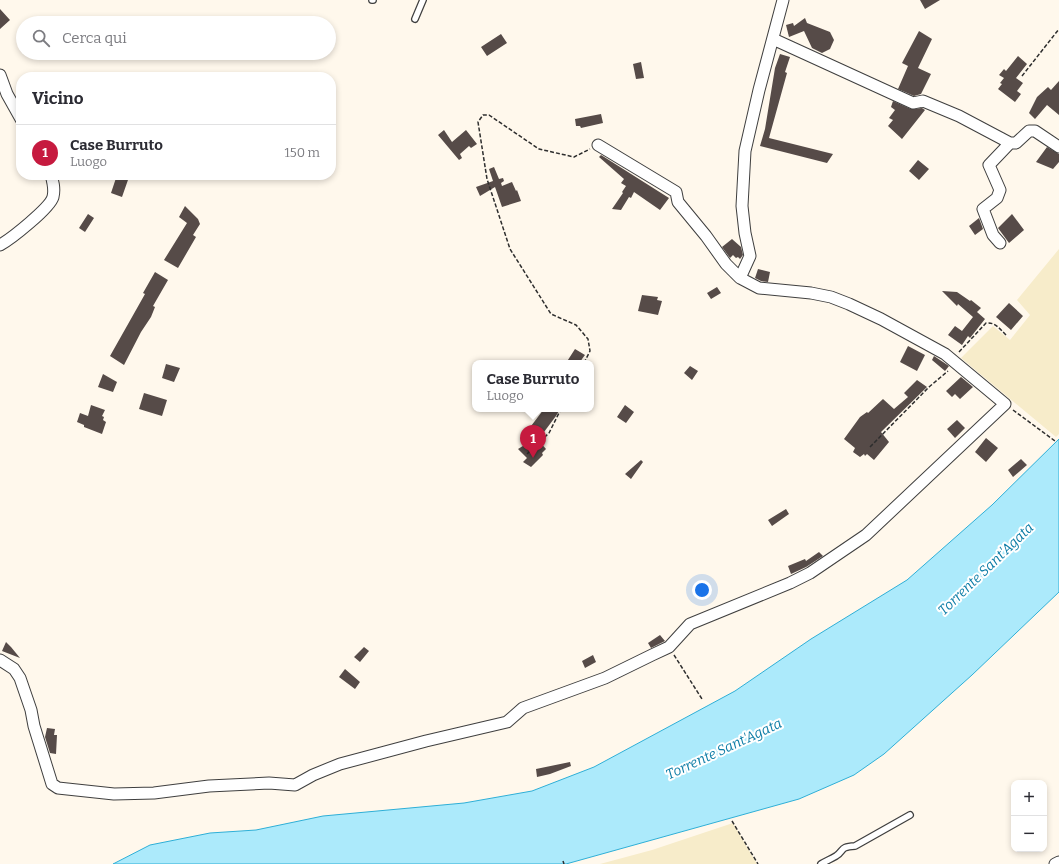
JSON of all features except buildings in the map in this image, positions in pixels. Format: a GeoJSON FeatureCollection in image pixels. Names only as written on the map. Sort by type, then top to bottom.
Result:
{"type":"FeatureCollection","features":[{"type":"Feature","properties":{"kind":"street"},"geometry":{"type":"LineString","coordinates":[[740,278],[750,256],[744,233],[742,206],[746,152],[759,90],[783,0]]}},
{"type":"Feature","properties":{"kind":"street"},"geometry":{"type":"LineString","coordinates":[[773,39],[913,103],[923,101],[959,116],[1010,143],[1016,143],[1029,132],[1035,131],[1059,147]]}},
{"type":"Feature","properties":{"kind":"street"},"geometry":{"type":"LineString","coordinates":[[0,75],[7,94],[16,109]]}},
{"type":"Feature","properties":{"kind":"street"},"geometry":{"type":"LineString","coordinates":[[1000,243],[993,235],[982,209],[997,198],[1000,190],[989,165],[1010,143]]}},
{"type":"Feature","properties":{"kind":"street"},"geometry":{"type":"LineString","coordinates":[[0,660],[14,670],[20,678],[31,710],[34,726],[52,784],[58,788],[114,794],[154,793],[209,786],[269,783],[295,785],[313,775],[340,764],[426,741],[507,722],[523,708],[605,678],[669,647],[690,624],[790,583],[810,573],[866,535],[1006,404],[954,361],[932,346],[849,304],[830,297],[811,293],[759,288],[740,278],[726,264],[706,236],[678,202],[676,192],[598,144]]}},
{"type":"Feature","properties":{"kind":"street"},"geometry":{"type":"LineString","coordinates":[[0,245],[46,208],[53,198],[54,185],[52,180]]}},
{"type":"Feature","properties":{"kind":"street"},"geometry":{"type":"LineString","coordinates":[[1055,864],[1059,862]]}},
{"type":"Feature","properties":{"kind":"lane"},"geometry":{"type":"LineString","coordinates":[[416,18],[423,0]]}},
{"type":"Feature","properties":{"kind":"lane"},"geometry":{"type":"LineString","coordinates":[[821,864],[838,855],[842,849],[855,846],[910,815]]}},
{"type":"Feature","properties":{"kind":"path"},"geometry":{"type":"LineString","coordinates":[[1022,76],[1059,29]]}},
{"type":"Feature","properties":{"kind":"path"},"geometry":{"type":"LineString","coordinates":[[586,360],[590,351],[588,339],[576,325],[551,314],[510,249],[487,179],[478,122],[482,115],[489,115],[539,149],[574,157],[598,144]]}},
{"type":"Feature","properties":{"kind":"path"},"geometry":{"type":"LineString","coordinates":[[870,447],[954,361],[964,347],[986,323],[991,322],[1006,335]]}},
{"type":"Feature","properties":{"kind":"path"},"geometry":{"type":"LineString","coordinates":[[1006,404],[1055,441]]}},
{"type":"Feature","properties":{"kind":"path"},"geometry":{"type":"LineString","coordinates":[[527,454],[548,433],[559,412]]}},
{"type":"Feature","properties":{"kind":"path"},"geometry":{"type":"LineString","coordinates":[[669,647],[702,699]]}},
{"type":"Feature","properties":{"kind":"path"},"geometry":{"type":"LineString","coordinates":[[732,821],[758,864]]}},
{"type":"Feature","properties":{"kind":"shaded area"},"geometry":{"type":"Polygon","coordinates":[[[1059,249],[1059,434],[1056,437],[961,358],[993,326],[1010,340],[1030,315],[1017,300],[1059,249]]]}},
{"type":"Feature","properties":{"kind":"shaded area"},"geometry":{"type":"Polygon","coordinates":[[[733,823],[757,864],[600,864],[652,850],[733,823]]]}},
{"type":"Feature","properties":{"kind":"water","name":"Torrente Sant'Agata"},"geometry":{"type":"Polygon","coordinates":[[[1059,439],[1059,592],[972,675],[884,754],[854,775],[799,799],[566,864],[113,864],[150,845],[210,833],[256,830],[323,816],[464,803],[532,791],[594,767],[735,691],[811,639],[907,580],[992,505],[1059,439]]]}},
{"type":"Feature","properties":{"kind":"place","name":"Case Burruto"},"geometry":{"type":"Point","coordinates":[533,458]}}]}
